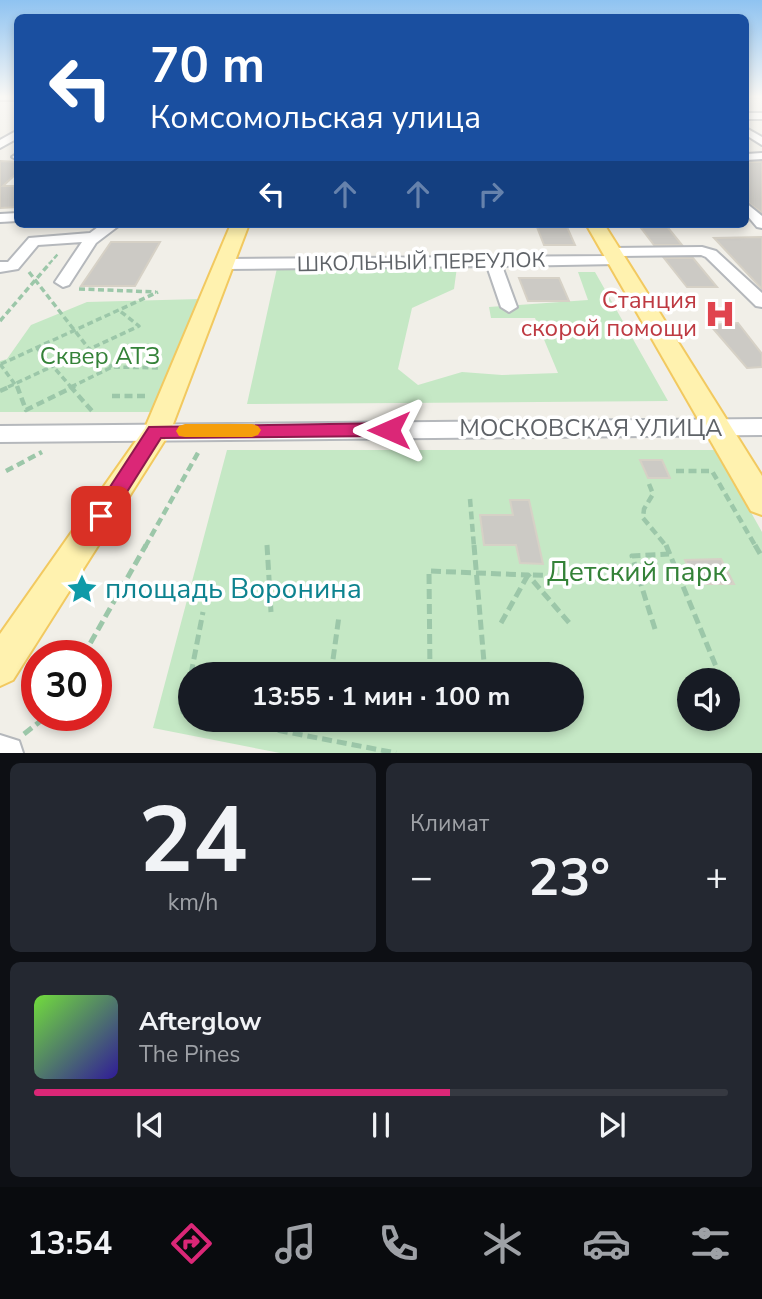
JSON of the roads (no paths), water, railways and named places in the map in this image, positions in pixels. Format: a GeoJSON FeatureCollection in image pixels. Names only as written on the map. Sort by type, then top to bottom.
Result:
{"type":"FeatureCollection","features":[{"type":"Feature","properties":{"kind":"main road"},"geometry":{"type":"LineString","coordinates":[[0,667],[153,418],[226,264],[239,228]]}},
{"type":"Feature","properties":{"kind":"main road"},"geometry":{"type":"LineString","coordinates":[[598,228],[762,502]]}},
{"type":"Feature","properties":{"kind":"street"},"geometry":{"type":"LineString","coordinates":[[749,209],[762,223]]}},
{"type":"Feature","properties":{"kind":"street"},"geometry":{"type":"LineString","coordinates":[[63,282],[94,237],[104,228]]}},
{"type":"Feature","properties":{"kind":"street"},"geometry":{"type":"LineString","coordinates":[[6,267],[34,241],[94,237]]}},
{"type":"Feature","properties":{"kind":"street"},"geometry":{"type":"LineString","coordinates":[[615,256],[702,251],[711,254],[762,302]]}},
{"type":"Feature","properties":{"kind":"street","name":"ШКОЛЬНЫЙ ПЕРЕУЛОК"},"geometry":{"type":"LineString","coordinates":[[226,264],[493,261],[615,256]]}},
{"type":"Feature","properties":{"kind":"street"},"geometry":{"type":"LineString","coordinates":[[493,261],[509,307]]}},
{"type":"Feature","properties":{"kind":"street","name":"МОСКОВСКАЯ УЛИЦА"},"geometry":{"type":"LineString","coordinates":[[0,434],[153,418],[762,427]]}},
{"type":"Feature","properties":{"kind":"street"},"geometry":{"type":"LineString","coordinates":[[0,751],[7,753]]}},
{"type":"Feature","properties":{"kind":"place","name":"Станция скорой помощи"},"geometry":{"type":"Point","coordinates":[720,314]}},
{"type":"Feature","properties":{"kind":"place","name":"площадь Воронина"},"geometry":{"type":"Point","coordinates":[82,589]}},
{"type":"Feature","properties":{"kind":"park label","name":"Сквер АТЗ"},"geometry":{"type":"Point","coordinates":[100,356]}},
{"type":"Feature","properties":{"kind":"park label","name":"Детский парк"},"geometry":{"type":"Point","coordinates":[637,572]}}]}
